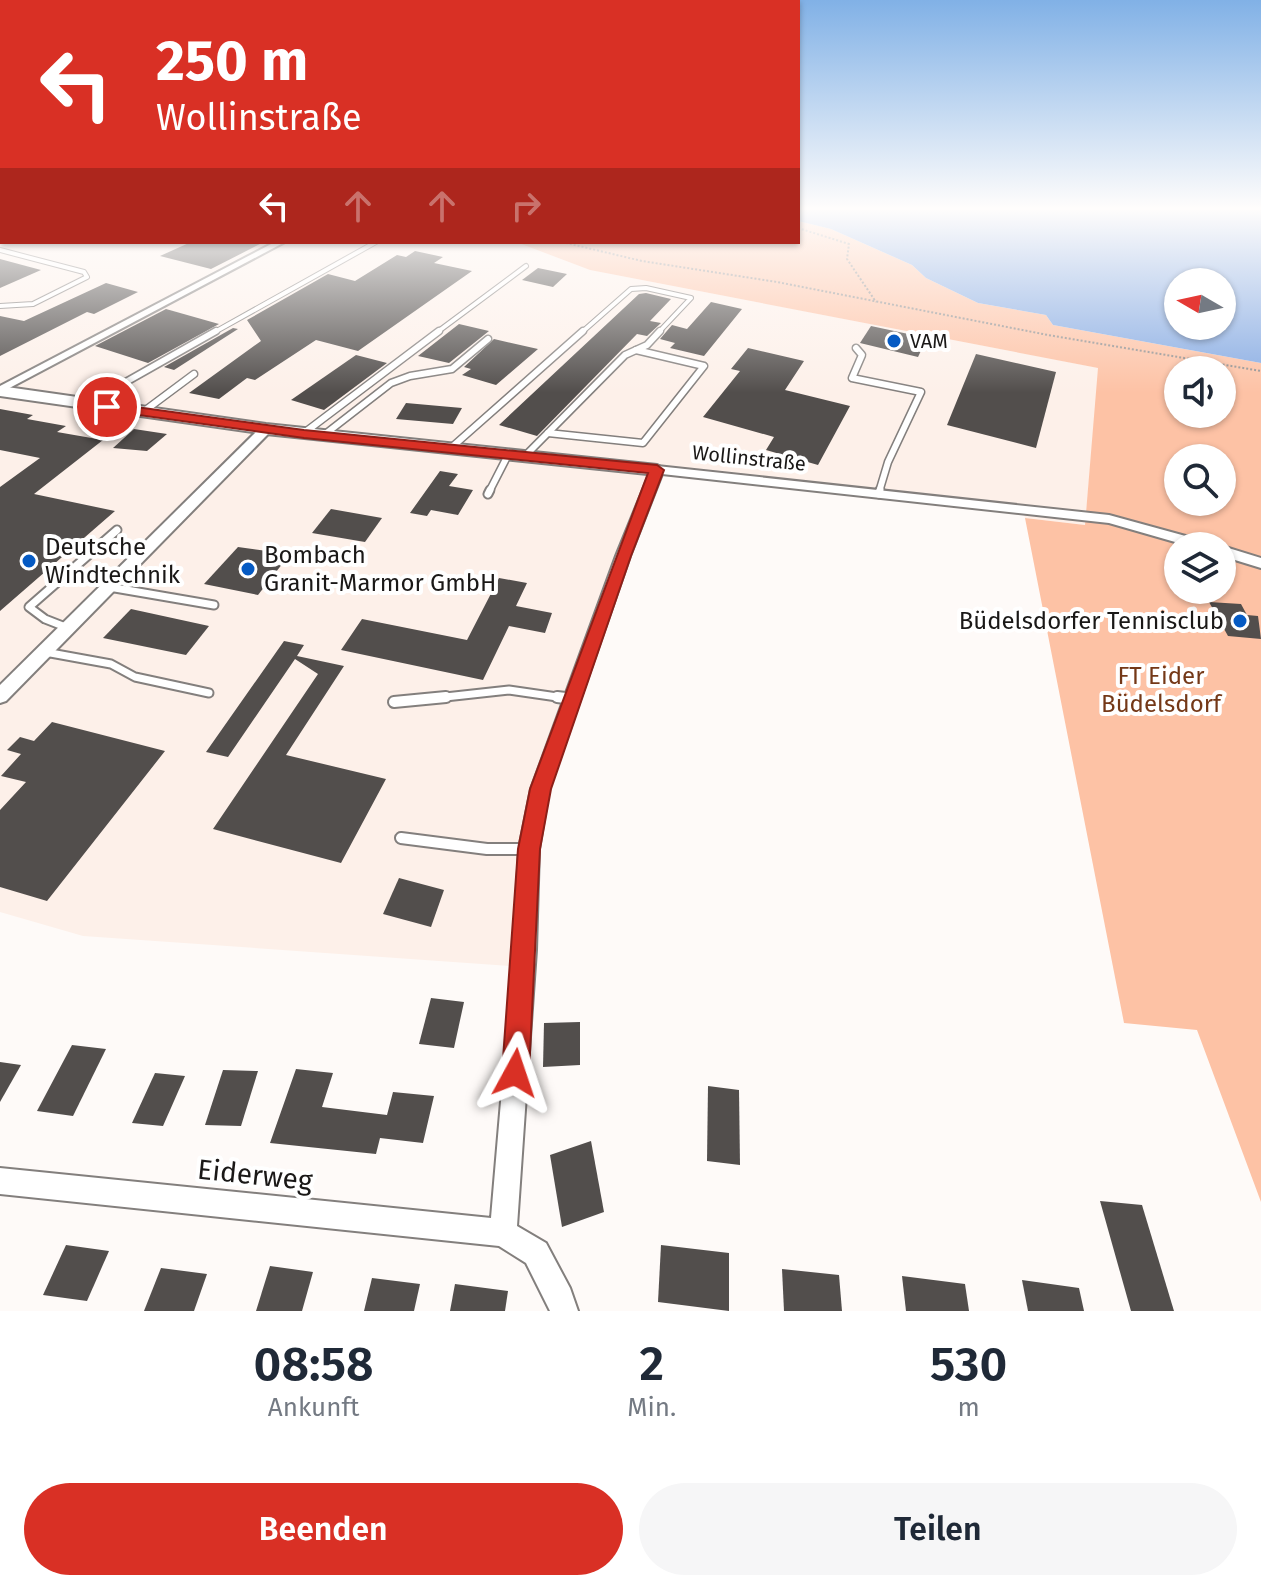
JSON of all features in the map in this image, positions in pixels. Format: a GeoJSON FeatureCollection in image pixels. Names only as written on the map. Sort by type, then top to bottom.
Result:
{"type":"FeatureCollection","features":[{"type":"Feature","properties":{"kind":"street"},"geometry":{"type":"LineString","coordinates":[[0,390],[226,271]]}},
{"type":"Feature","properties":{"kind":"street","name":"Wollinstraße"},"geometry":{"type":"LineString","coordinates":[[0,390],[304,434],[527,454],[1109,519],[1164,534]]}},
{"type":"Feature","properties":{"kind":"street"},"geometry":{"type":"LineString","coordinates":[[0,696],[266,429]]}},
{"type":"Feature","properties":{"kind":"street"},"geometry":{"type":"LineString","coordinates":[[564,1311],[536,1253],[503,1233],[525,950],[529,849],[540,789],[657,470]]}},
{"type":"Feature","properties":{"kind":"street"},"geometry":{"type":"LineString","coordinates":[[1236,555],[1261,563]]}},
{"type":"Feature","properties":{"kind":"street","name":"Eiderweg"},"geometry":{"type":"LineString","coordinates":[[0,1181],[503,1233]]}},
{"type":"Feature","properties":{"kind":"lane"},"geometry":{"type":"LineString","coordinates":[[0,306],[17,308],[31,305],[84,281],[87,277],[81,271]]}},
{"type":"Feature","properties":{"kind":"lane"},"geometry":{"type":"LineString","coordinates":[[87,404],[324,271]]}},
{"type":"Feature","properties":{"kind":"lane"},"geometry":{"type":"LineString","coordinates":[[304,434],[519,271]]}},
{"type":"Feature","properties":{"kind":"lane"},"geometry":{"type":"LineString","coordinates":[[452,447],[631,289],[640,287],[691,298],[647,345],[625,355],[527,454]]}},
{"type":"Feature","properties":{"kind":"lane"},"geometry":{"type":"LineString","coordinates":[[324,435],[391,383],[410,376],[452,369],[488,339]]}},
{"type":"Feature","properties":{"kind":"lane"},"geometry":{"type":"LineString","coordinates":[[856,348],[862,355],[852,378],[921,392],[888,462],[879,494]]}},
{"type":"Feature","properties":{"kind":"lane"},"geometry":{"type":"LineString","coordinates":[[548,433],[643,443],[704,366],[635,350]]}},
{"type":"Feature","properties":{"kind":"lane"},"geometry":{"type":"LineString","coordinates":[[142,412],[194,374]]}},
{"type":"Feature","properties":{"kind":"lane"},"geometry":{"type":"LineString","coordinates":[[488,494],[509,453]]}},
{"type":"Feature","properties":{"kind":"lane"},"geometry":{"type":"LineString","coordinates":[[68,628],[45,619],[29,607],[117,530]]}},
{"type":"Feature","properties":{"kind":"lane"},"geometry":{"type":"LineString","coordinates":[[109,587],[214,605]]}},
{"type":"Feature","properties":{"kind":"lane"},"geometry":{"type":"LineString","coordinates":[[44,652],[111,664],[135,677],[209,693]]}},
{"type":"Feature","properties":{"kind":"lane"},"geometry":{"type":"LineString","coordinates":[[394,702],[509,690],[574,699]]}},
{"type":"Feature","properties":{"kind":"lane"},"geometry":{"type":"LineString","coordinates":[[401,838],[487,849],[529,849]]}},
{"type":"Feature","properties":{"kind":"path"},"geometry":{"type":"LineString","coordinates":[[706,271],[1125,349],[1224,361],[1261,371]]}},
{"type":"Feature","properties":{"kind":"path"},"geometry":{"type":"LineString","coordinates":[[855,271],[876,303]]}},
{"type":"Feature","properties":{"kind":"shaded area"},"geometry":{"type":"Polygon","coordinates":[[[0,271],[596,271],[1099,368],[1085,525],[1025,518],[1023,511],[658,471],[542,790],[526,967],[83,936],[0,912],[0,271]]]}},
{"type":"Feature","properties":{"kind":"green space","name":"FT Eider Büdelsdorf"},"geometry":{"type":"Polygon","coordinates":[[[596,271],[919,271],[926,278],[978,303],[1046,315],[1053,325],[1223,356],[1164,356],[1164,428],[1236,428],[1236,358],[1261,363],[1261,1202],[1197,1030],[1124,1023],[1025,518],[1085,525],[1098,368],[596,271]]]}},
{"type":"Feature","properties":{"kind":"water"},"geometry":{"type":"Polygon","coordinates":[[[919,271],[1164,271],[1164,340],[1236,340],[1236,271],[1261,271],[1261,363],[1053,325],[1046,315],[978,303],[926,278],[919,271]]]}},
{"type":"Feature","properties":{"kind":"building"},"geometry":{"type":"Polygon","coordinates":[[[0,271],[38,271],[0,288],[0,271]]]}},
{"type":"Feature","properties":{"kind":"building"},"geometry":{"type":"Polygon","coordinates":[[[371,271],[472,271],[358,351],[316,340],[255,380],[247,378],[219,399],[189,393],[261,341],[247,320],[328,274],[355,281],[371,271]]]}},
{"type":"Feature","properties":{"kind":"building"},"geometry":{"type":"Polygon","coordinates":[[[534,271],[567,274],[553,287],[522,280],[534,271]]]}},
{"type":"Feature","properties":{"kind":"building"},"geometry":{"type":"Polygon","coordinates":[[[106,283],[138,292],[94,314],[87,312],[0,356],[0,316],[24,321],[106,283]]]}},
{"type":"Feature","properties":{"kind":"building"},"geometry":{"type":"Polygon","coordinates":[[[639,294],[671,299],[650,321],[661,323],[647,336],[637,334],[537,436],[499,425],[639,294]]]}},
{"type":"Feature","properties":{"kind":"building"},"geometry":{"type":"Polygon","coordinates":[[[711,302],[742,309],[704,356],[670,348],[675,343],[660,339],[672,325],[687,329],[711,302]]]}},
{"type":"Feature","properties":{"kind":"building"},"geometry":{"type":"Polygon","coordinates":[[[166,309],[219,324],[148,363],[95,346],[166,309]]]}},
{"type":"Feature","properties":{"kind":"building"},"geometry":{"type":"Polygon","coordinates":[[[459,324],[489,331],[449,363],[418,356],[459,324]]]}},
{"type":"Feature","properties":{"kind":"building","name":"VAM"},"geometry":{"type":"Polygon","coordinates":[[[871,326],[927,338],[918,357],[860,343],[871,326]]]}},
{"type":"Feature","properties":{"kind":"building"},"geometry":{"type":"Polygon","coordinates":[[[233,328],[238,329],[174,370],[164,367],[233,328]]]}},
{"type":"Feature","properties":{"kind":"building"},"geometry":{"type":"Polygon","coordinates":[[[494,339],[538,349],[496,385],[462,375],[471,369],[464,367],[494,339]]]}},
{"type":"Feature","properties":{"kind":"building"},"geometry":{"type":"Polygon","coordinates":[[[748,348],[804,361],[785,390],[850,406],[818,465],[766,450],[774,437],[703,417],[740,371],[731,369],[748,348]]]}},
{"type":"Feature","properties":{"kind":"building"},"geometry":{"type":"Polygon","coordinates":[[[976,354],[1056,372],[1036,448],[947,425],[976,354]]]}},
{"type":"Feature","properties":{"kind":"building"},"geometry":{"type":"Polygon","coordinates":[[[356,355],[387,363],[324,410],[291,400],[356,355]]]}},
{"type":"Feature","properties":{"kind":"building"},"geometry":{"type":"Polygon","coordinates":[[[406,403],[462,408],[453,424],[396,419],[406,403]]]}},
{"type":"Feature","properties":{"kind":"building","name":"Deutsche Windtechnik"},"geometry":{"type":"Polygon","coordinates":[[[0,409],[33,415],[27,419],[66,426],[57,432],[103,440],[34,494],[115,511],[0,611],[0,487],[40,458],[0,450],[0,409]]]}},
{"type":"Feature","properties":{"kind":"building"},"geometry":{"type":"Polygon","coordinates":[[[134,429],[167,434],[147,451],[113,448],[134,429]]]}},
{"type":"Feature","properties":{"kind":"building"},"geometry":{"type":"Polygon","coordinates":[[[440,471],[458,474],[449,486],[473,490],[458,515],[431,510],[427,516],[410,513],[440,471]]]}},
{"type":"Feature","properties":{"kind":"building"},"geometry":{"type":"Polygon","coordinates":[[[331,509],[382,518],[365,542],[312,533],[331,509]]]}},
{"type":"Feature","properties":{"kind":"building","name":"Bombach Granit-Marmor GmbH"},"geometry":{"type":"Polygon","coordinates":[[[238,547],[290,554],[258,595],[204,584],[238,547]]]}},
{"type":"Feature","properties":{"kind":"building"},"geometry":{"type":"Polygon","coordinates":[[[499,578],[527,583],[516,606],[552,613],[545,633],[509,626],[483,680],[341,650],[362,619],[467,640],[499,578]]]}},
{"type":"Feature","properties":{"kind":"building","name":"Büdelsdorfer Tennisclub"},"geometry":{"type":"Polygon","coordinates":[[[1210,604],[1241,604],[1247,615],[1258,616],[1261,639],[1228,636],[1210,604]]]}},
{"type":"Feature","properties":{"kind":"building","name":"Deutsche Windtechnik"},"geometry":{"type":"Polygon","coordinates":[[[131,609],[209,626],[186,655],[103,638],[131,609]]]}},
{"type":"Feature","properties":{"kind":"building"},"geometry":{"type":"Polygon","coordinates":[[[284,641],[304,645],[297,656],[344,666],[286,755],[386,779],[341,863],[213,829],[318,674],[295,659],[228,757],[206,752],[284,641]]]}},
{"type":"Feature","properties":{"kind":"building"},"geometry":{"type":"Polygon","coordinates":[[[52,722],[165,751],[47,901],[0,887],[0,810],[26,782],[1,776],[21,754],[7,750],[20,737],[34,741],[52,722]]]}},
{"type":"Feature","properties":{"kind":"building"},"geometry":{"type":"Polygon","coordinates":[[[399,878],[444,890],[431,927],[383,914],[399,878]]]}},
{"type":"Feature","properties":{"kind":"building"},"geometry":{"type":"Polygon","coordinates":[[[431,998],[464,1002],[454,1048],[419,1044],[431,998]]]}},
{"type":"Feature","properties":{"kind":"building"},"geometry":{"type":"Polygon","coordinates":[[[580,1022],[580,1065],[543,1067],[544,1023],[580,1022]]]}},
{"type":"Feature","properties":{"kind":"building"},"geometry":{"type":"Polygon","coordinates":[[[72,1045],[106,1049],[73,1116],[37,1111],[72,1045]]]}},
{"type":"Feature","properties":{"kind":"building"},"geometry":{"type":"Polygon","coordinates":[[[0,1062],[21,1065],[0,1102],[0,1062]]]}},
{"type":"Feature","properties":{"kind":"building"},"geometry":{"type":"Polygon","coordinates":[[[296,1069],[333,1073],[322,1107],[387,1115],[393,1092],[434,1096],[423,1143],[380,1138],[376,1154],[270,1143],[296,1069]]]}},
{"type":"Feature","properties":{"kind":"building"},"geometry":{"type":"Polygon","coordinates":[[[223,1070],[258,1071],[241,1126],[205,1125],[223,1070]]]}},
{"type":"Feature","properties":{"kind":"building"},"geometry":{"type":"Polygon","coordinates":[[[155,1073],[185,1076],[163,1126],[132,1123],[155,1073]]]}},
{"type":"Feature","properties":{"kind":"building"},"geometry":{"type":"Polygon","coordinates":[[[708,1086],[739,1090],[740,1165],[707,1161],[708,1086]]]}},
{"type":"Feature","properties":{"kind":"building"},"geometry":{"type":"Polygon","coordinates":[[[591,1141],[604,1212],[562,1227],[550,1155],[591,1141]]]}},
{"type":"Feature","properties":{"kind":"building"},"geometry":{"type":"Polygon","coordinates":[[[1100,1201],[1142,1205],[1174,1311],[1131,1311],[1100,1201]]]}},
{"type":"Feature","properties":{"kind":"building"},"geometry":{"type":"Polygon","coordinates":[[[66,1245],[109,1251],[87,1301],[43,1295],[66,1245]]]}},
{"type":"Feature","properties":{"kind":"building"},"geometry":{"type":"Polygon","coordinates":[[[661,1245],[729,1253],[729,1311],[658,1302],[661,1245]]]}},
{"type":"Feature","properties":{"kind":"building"},"geometry":{"type":"Polygon","coordinates":[[[270,1266],[313,1272],[302,1311],[256,1311],[270,1266]]]}},
{"type":"Feature","properties":{"kind":"building"},"geometry":{"type":"Polygon","coordinates":[[[161,1268],[207,1274],[194,1311],[144,1311],[161,1268]]]}},
{"type":"Feature","properties":{"kind":"building"},"geometry":{"type":"Polygon","coordinates":[[[782,1269],[839,1275],[842,1311],[784,1311],[782,1269]]]}},
{"type":"Feature","properties":{"kind":"building"},"geometry":{"type":"Polygon","coordinates":[[[902,1276],[965,1284],[969,1311],[906,1311],[902,1276]]]}},
{"type":"Feature","properties":{"kind":"building"},"geometry":{"type":"Polygon","coordinates":[[[372,1278],[420,1284],[414,1311],[364,1311],[372,1278]]]}},
{"type":"Feature","properties":{"kind":"building"},"geometry":{"type":"Polygon","coordinates":[[[1022,1280],[1079,1288],[1084,1311],[1028,1311],[1022,1280]]]}},
{"type":"Feature","properties":{"kind":"building"},"geometry":{"type":"Polygon","coordinates":[[[455,1284],[508,1291],[505,1311],[450,1311],[455,1284]]]}},
{"type":"Feature","properties":{"kind":"place","name":"VAM"},"geometry":{"type":"Point","coordinates":[894,341]}},
{"type":"Feature","properties":{"kind":"place","name":"Deutsche Windtechnik"},"geometry":{"type":"Point","coordinates":[29,561]}},
{"type":"Feature","properties":{"kind":"place","name":"Bombach Granit-Marmor GmbH"},"geometry":{"type":"Point","coordinates":[248,569]}},
{"type":"Feature","properties":{"kind":"place","name":"Büdelsdorfer Tennisclub"},"geometry":{"type":"Point","coordinates":[1240,621]}},
{"type":"Feature","properties":{"kind":"route"},"geometry":{"type":"LineString","coordinates":[[107,407],[304,434],[527,454],[657,470],[540,789],[529,849],[515,1073]]}}]}
